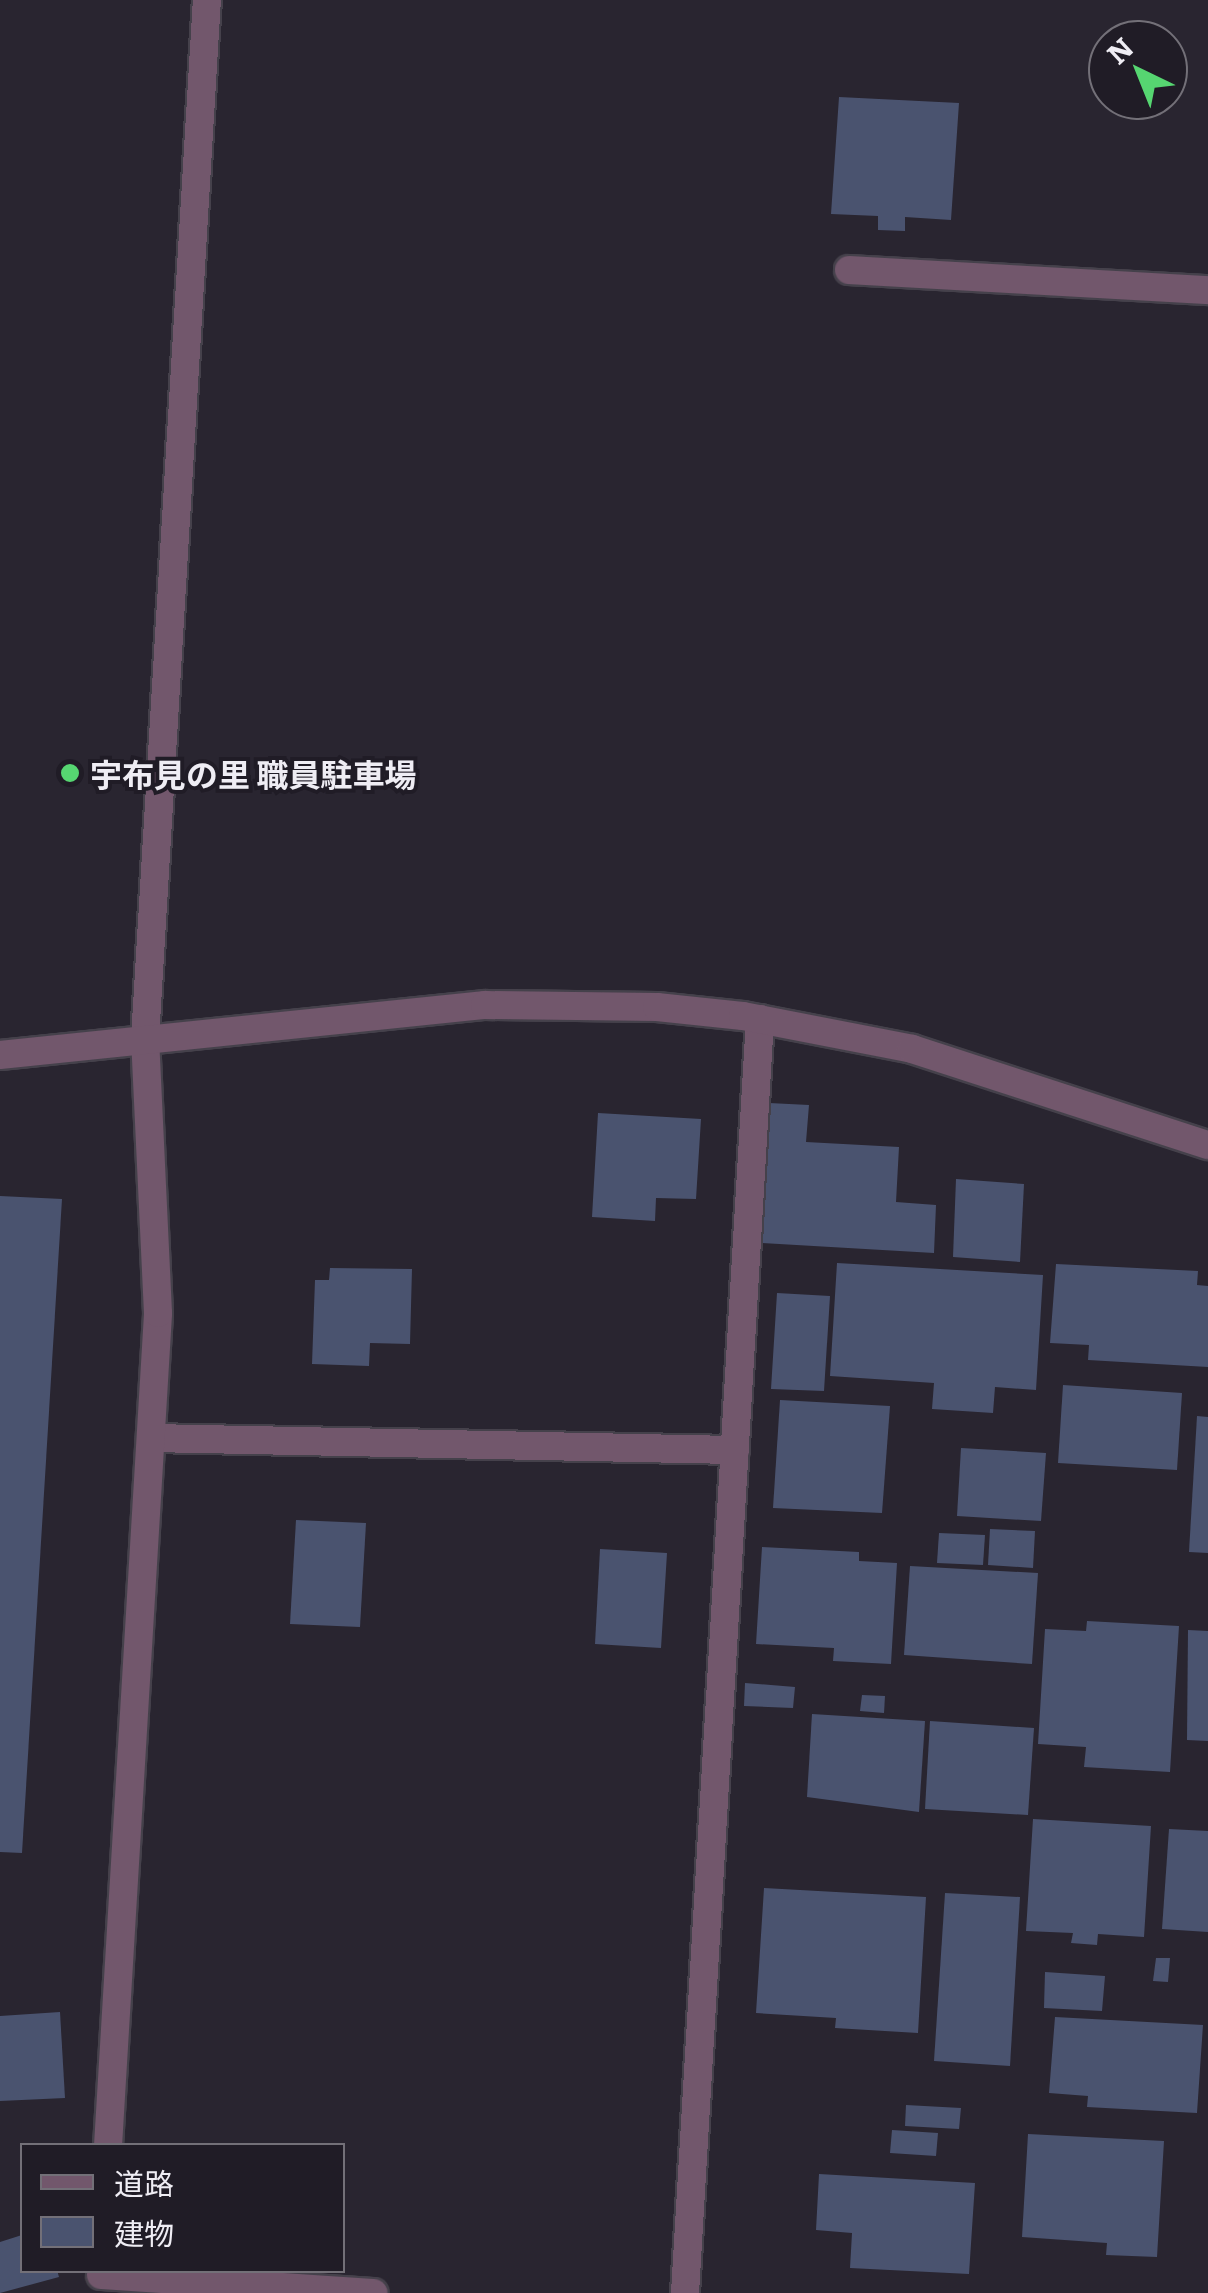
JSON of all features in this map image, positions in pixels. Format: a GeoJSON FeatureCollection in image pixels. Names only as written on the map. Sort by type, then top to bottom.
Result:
{"type":"FeatureCollection","features":[{"type":"Feature","properties":{"kind":"street"},"geometry":{"type":"LineString","coordinates":[[108,2143],[158,1313],[145,1040],[206,0]]}},
{"type":"Feature","properties":{"kind":"street"},"geometry":{"type":"LineString","coordinates":[[849,270],[1208,290]]}},
{"type":"Feature","properties":{"kind":"street"},"geometry":{"type":"LineString","coordinates":[[0,1055],[484,1005],[657,1007],[760,1019],[912,1049],[1208,1145]]}},
{"type":"Feature","properties":{"kind":"street"},"geometry":{"type":"LineString","coordinates":[[685,2293],[760,1019]]}},
{"type":"Feature","properties":{"kind":"street"},"geometry":{"type":"LineString","coordinates":[[150,1438],[735,1450]]}},
{"type":"Feature","properties":{"kind":"street"},"geometry":{"type":"LineString","coordinates":[[97,2279],[373,2293]]}},
{"type":"Feature","properties":{"kind":"building"},"geometry":{"type":"Polygon","coordinates":[[[839,97],[959,103],[951,220],[905,217],[905,231],[878,230],[878,216],[831,214],[839,97]]]}},
{"type":"Feature","properties":{"kind":"building"},"geometry":{"type":"Polygon","coordinates":[[[769,1103],[809,1105],[806,1142],[899,1147],[896,1202],[936,1205],[934,1253],[760,1243],[769,1103]]]}},
{"type":"Feature","properties":{"kind":"building"},"geometry":{"type":"Polygon","coordinates":[[[598,1113],[701,1119],[696,1199],[656,1198],[655,1221],[592,1217],[598,1113]]]}},
{"type":"Feature","properties":{"kind":"building"},"geometry":{"type":"Polygon","coordinates":[[[956,1179],[1024,1184],[1020,1262],[953,1257],[956,1179]]]}},
{"type":"Feature","properties":{"kind":"building"},"geometry":{"type":"Polygon","coordinates":[[[0,1196],[62,1199],[22,1853],[0,1852],[0,1196]]]}},
{"type":"Feature","properties":{"kind":"building"},"geometry":{"type":"Polygon","coordinates":[[[837,1263],[1043,1275],[1036,1390],[995,1387],[993,1413],[932,1409],[934,1383],[830,1376],[837,1263]]]}},
{"type":"Feature","properties":{"kind":"building"},"geometry":{"type":"Polygon","coordinates":[[[1056,1264],[1198,1271],[1197,1285],[1208,1286],[1208,1367],[1088,1360],[1089,1345],[1050,1343],[1056,1264]]]}},
{"type":"Feature","properties":{"kind":"building"},"geometry":{"type":"Polygon","coordinates":[[[330,1268],[412,1269],[410,1344],[370,1343],[369,1366],[312,1364],[315,1280],[329,1280],[330,1268]]]}},
{"type":"Feature","properties":{"kind":"building"},"geometry":{"type":"Polygon","coordinates":[[[777,1293],[830,1296],[824,1391],[771,1389],[777,1293]]]}},
{"type":"Feature","properties":{"kind":"building"},"geometry":{"type":"Polygon","coordinates":[[[1063,1385],[1182,1393],[1177,1470],[1058,1463],[1063,1385]]]}},
{"type":"Feature","properties":{"kind":"building"},"geometry":{"type":"Polygon","coordinates":[[[780,1400],[890,1406],[882,1513],[773,1508],[780,1400]]]}},
{"type":"Feature","properties":{"kind":"building"},"geometry":{"type":"Polygon","coordinates":[[[1197,1416],[1208,1417],[1208,1553],[1189,1552],[1197,1416]]]}},
{"type":"Feature","properties":{"kind":"building"},"geometry":{"type":"Polygon","coordinates":[[[961,1448],[1046,1453],[1041,1521],[957,1516],[961,1448]]]}},
{"type":"Feature","properties":{"kind":"building"},"geometry":{"type":"Polygon","coordinates":[[[296,1520],[366,1523],[360,1627],[290,1624],[296,1520]]]}},
{"type":"Feature","properties":{"kind":"building"},"geometry":{"type":"Polygon","coordinates":[[[990,1529],[1035,1531],[1033,1568],[988,1565],[990,1529]]]}},
{"type":"Feature","properties":{"kind":"building"},"geometry":{"type":"Polygon","coordinates":[[[939,1533],[985,1535],[983,1565],[937,1563],[939,1533]]]}},
{"type":"Feature","properties":{"kind":"building"},"geometry":{"type":"Polygon","coordinates":[[[762,1547],[859,1552],[859,1561],[897,1563],[891,1664],[833,1661],[834,1648],[756,1644],[762,1547]]]}},
{"type":"Feature","properties":{"kind":"building"},"geometry":{"type":"Polygon","coordinates":[[[600,1549],[667,1553],[661,1648],[595,1644],[600,1549]]]}},
{"type":"Feature","properties":{"kind":"building"},"geometry":{"type":"Polygon","coordinates":[[[910,1566],[1038,1573],[1032,1664],[904,1655],[910,1566]]]}},
{"type":"Feature","properties":{"kind":"building"},"geometry":{"type":"Polygon","coordinates":[[[1087,1621],[1179,1626],[1170,1772],[1084,1767],[1086,1747],[1038,1744],[1045,1629],[1086,1631],[1087,1621]]]}},
{"type":"Feature","properties":{"kind":"building"},"geometry":{"type":"Polygon","coordinates":[[[1188,1630],[1208,1631],[1208,1741],[1187,1740],[1188,1630]]]}},
{"type":"Feature","properties":{"kind":"building"},"geometry":{"type":"Polygon","coordinates":[[[745,1683],[795,1687],[793,1708],[744,1706],[745,1683]]]}},
{"type":"Feature","properties":{"kind":"building"},"geometry":{"type":"Polygon","coordinates":[[[862,1695],[885,1696],[884,1713],[860,1711],[862,1695]]]}},
{"type":"Feature","properties":{"kind":"building"},"geometry":{"type":"Polygon","coordinates":[[[812,1714],[925,1721],[919,1812],[807,1797],[812,1714]]]}},
{"type":"Feature","properties":{"kind":"building"},"geometry":{"type":"Polygon","coordinates":[[[930,1721],[1034,1728],[1028,1815],[925,1809],[930,1721]]]}},
{"type":"Feature","properties":{"kind":"building"},"geometry":{"type":"Polygon","coordinates":[[[1033,1819],[1151,1826],[1144,1937],[1098,1934],[1097,1945],[1071,1943],[1073,1933],[1026,1931],[1033,1819]]]}},
{"type":"Feature","properties":{"kind":"building"},"geometry":{"type":"Polygon","coordinates":[[[1169,1829],[1208,1831],[1208,1932],[1162,1929],[1169,1829]]]}},
{"type":"Feature","properties":{"kind":"building"},"geometry":{"type":"Polygon","coordinates":[[[764,1888],[926,1897],[918,2033],[835,2028],[836,2018],[756,2013],[764,1888]]]}},
{"type":"Feature","properties":{"kind":"building"},"geometry":{"type":"Polygon","coordinates":[[[945,1893],[1020,1897],[1010,2066],[934,2061],[945,1893]]]}},
{"type":"Feature","properties":{"kind":"building"},"geometry":{"type":"Polygon","coordinates":[[[1156,1958],[1170,1958],[1168,1982],[1153,1981],[1156,1958]]]}},
{"type":"Feature","properties":{"kind":"building"},"geometry":{"type":"Polygon","coordinates":[[[1045,1972],[1105,1976],[1102,2011],[1044,2008],[1045,1972]]]}},
{"type":"Feature","properties":{"kind":"building"},"geometry":{"type":"Polygon","coordinates":[[[60,2012],[65,2098],[0,2101],[0,2016],[60,2012]]]}},
{"type":"Feature","properties":{"kind":"building"},"geometry":{"type":"Polygon","coordinates":[[[1055,2017],[1203,2025],[1197,2113],[1087,2107],[1088,2096],[1049,2093],[1055,2017]]]}},
{"type":"Feature","properties":{"kind":"building"},"geometry":{"type":"Polygon","coordinates":[[[906,2105],[961,2108],[959,2129],[905,2126],[906,2105]]]}},
{"type":"Feature","properties":{"kind":"building"},"geometry":{"type":"Polygon","coordinates":[[[892,2130],[938,2133],[936,2156],[890,2153],[892,2130]]]}},
{"type":"Feature","properties":{"kind":"building"},"geometry":{"type":"Polygon","coordinates":[[[1028,2134],[1164,2141],[1157,2257],[1106,2255],[1107,2243],[1022,2237],[1028,2134]]]}},
{"type":"Feature","properties":{"kind":"building"},"geometry":{"type":"Polygon","coordinates":[[[819,2174],[975,2183],[969,2274],[850,2268],[852,2233],[816,2230],[819,2174]]]}},
{"type":"Feature","properties":{"kind":"building"},"geometry":{"type":"Polygon","coordinates":[[[20,2236],[20,2273],[58,2273],[59,2277],[0,2293],[0,2242],[20,2236]]]}},
{"type":"Feature","properties":{"kind":"place","name":"宇布見の里 職員駐車場"},"geometry":{"type":"Point","coordinates":[70,773]}}]}
